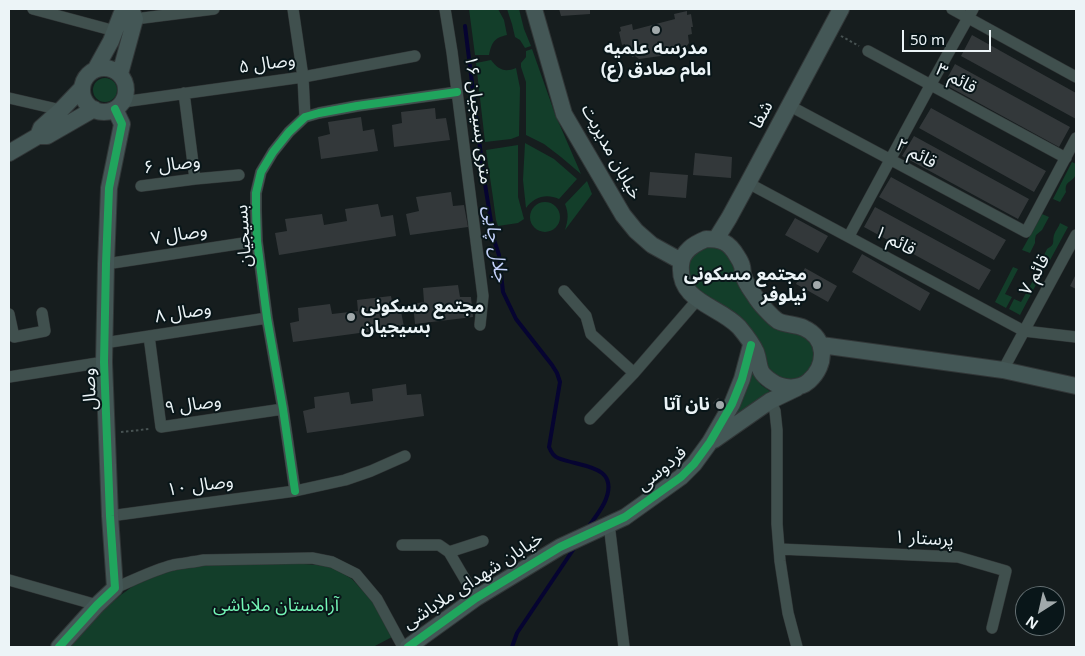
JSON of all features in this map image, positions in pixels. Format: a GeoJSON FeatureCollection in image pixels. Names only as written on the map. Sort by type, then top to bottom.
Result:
{"type":"FeatureCollection","features":[{"type":"Feature","properties":{"kind":"street"},"geometry":{"type":"LineString","coordinates":[[33,9],[115,31]]}},
{"type":"Feature","properties":{"kind":"street"},"geometry":{"type":"LineString","coordinates":[[95,70],[107,68],[114,70],[125,80],[126,95],[119,105],[104,112],[94,109],[86,102],[82,88],[84,81],[95,70],[111,41],[121,15],[131,12],[214,9]]}},
{"type":"Feature","properties":{"kind":"street"},"geometry":{"type":"LineString","coordinates":[[293,9],[303,77],[305,117],[357,106],[457,92]]}},
{"type":"Feature","properties":{"kind":"street","name":"۱۶ متری بسیجیان"},"geometry":{"type":"LineString","coordinates":[[445,9],[483,296],[480,325]]}},
{"type":"Feature","properties":{"kind":"street","name":"خیابان مدیریت"},"geometry":{"type":"LineString","coordinates":[[534,9],[564,114],[623,215],[636,231],[652,245],[681,261]]}},
{"type":"Feature","properties":{"kind":"street","name":"شفا"},"geometry":{"type":"LineString","coordinates":[[716,239],[790,106],[841,9]]}},
{"type":"Feature","properties":{"kind":"street"},"geometry":{"type":"LineString","coordinates":[[952,9],[971,13],[1076,77]]}},
{"type":"Feature","properties":{"kind":"street"},"geometry":{"type":"LineString","coordinates":[[120,74],[131,12]]}},
{"type":"Feature","properties":{"kind":"street"},"geometry":{"type":"LineString","coordinates":[[849,236],[971,13]]}},
{"type":"Feature","properties":{"kind":"street","name":"قائم ۳"},"geometry":{"type":"LineString","coordinates":[[868,51],[1066,158]]}},
{"type":"Feature","properties":{"kind":"street","name":"وصال ۵"},"geometry":{"type":"LineString","coordinates":[[119,105],[184,93],[303,77],[415,56]]}},
{"type":"Feature","properties":{"kind":"street"},"geometry":{"type":"LineString","coordinates":[[38,136],[41,128],[82,88]]}},
{"type":"Feature","properties":{"kind":"street"},"geometry":{"type":"LineString","coordinates":[[184,93],[195,179]]}},
{"type":"Feature","properties":{"kind":"street"},"geometry":{"type":"LineString","coordinates":[[9,98],[61,110]]}},
{"type":"Feature","properties":{"kind":"street","name":"وصال"},"geometry":{"type":"LineString","coordinates":[[115,588],[110,516],[104,343],[109,188],[122,124],[119,105]]}},
{"type":"Feature","properties":{"kind":"street","name":"قائم ۲"},"geometry":{"type":"LineString","coordinates":[[790,106],[1026,232],[1066,158]]}},
{"type":"Feature","properties":{"kind":"street"},"geometry":{"type":"LineString","coordinates":[[9,153],[38,136],[47,136],[94,109]]}},
{"type":"Feature","properties":{"kind":"street","name":"بسیجیان"},"geometry":{"type":"LineString","coordinates":[[294,491],[257,241],[256,193],[261,172],[273,152],[289,132],[305,117]]}},
{"type":"Feature","properties":{"kind":"street"},"geometry":{"type":"LineString","coordinates":[[1066,158],[1076,138]]}},
{"type":"Feature","properties":{"kind":"street","name":"وصال ۶"},"geometry":{"type":"LineString","coordinates":[[141,186],[239,175]]}},
{"type":"Feature","properties":{"kind":"street","name":"قائم ۱"},"geometry":{"type":"LineString","coordinates":[[748,182],[1024,331]]}},
{"type":"Feature","properties":{"kind":"street","name":"قائم ۷"},"geometry":{"type":"LineString","coordinates":[[1003,370],[1076,235]]}},
{"type":"Feature","properties":{"kind":"street"},"geometry":{"type":"LineString","coordinates":[[710,442],[770,401],[798,387],[806,383],[817,373],[823,357],[821,345],[805,328],[776,320],[757,300],[746,282],[742,264],[733,248],[716,239],[706,239],[697,243],[685,253],[681,261],[680,272],[685,288],[691,295],[718,311],[738,326],[755,351],[758,366],[764,376],[780,386],[798,387]]}},
{"type":"Feature","properties":{"kind":"street","name":"وصال ۷"},"geometry":{"type":"LineString","coordinates":[[106,264],[257,241]]}},
{"type":"Feature","properties":{"kind":"street"},"geometry":{"type":"LineString","coordinates":[[564,291],[586,316],[592,334],[634,373]]}},
{"type":"Feature","properties":{"kind":"street"},"geometry":{"type":"LineString","coordinates":[[590,419],[634,373],[698,299]]}},
{"type":"Feature","properties":{"kind":"street"},"geometry":{"type":"LineString","coordinates":[[9,314],[14,337],[45,331],[42,313]]}},
{"type":"Feature","properties":{"kind":"street","name":"وصال ۸"},"geometry":{"type":"LineString","coordinates":[[104,343],[268,318]]}},
{"type":"Feature","properties":{"kind":"street"},"geometry":{"type":"LineString","coordinates":[[1024,331],[1076,337]]}},
{"type":"Feature","properties":{"kind":"street"},"geometry":{"type":"LineString","coordinates":[[149,336],[161,427]]}},
{"type":"Feature","properties":{"kind":"street","name":"فردوسی"},"geometry":{"type":"LineString","coordinates":[[560,547],[625,517],[681,477],[694,464],[710,442],[732,404],[742,379],[751,345]]}},
{"type":"Feature","properties":{"kind":"street"},"geometry":{"type":"LineString","coordinates":[[821,345],[1003,370],[1076,386]]}},
{"type":"Feature","properties":{"kind":"street"},"geometry":{"type":"LineString","coordinates":[[9,377],[104,362]]}},
{"type":"Feature","properties":{"kind":"street"},"geometry":{"type":"LineString","coordinates":[[770,401],[775,411],[777,430],[777,524],[779,549],[788,613],[797,647]]}},
{"type":"Feature","properties":{"kind":"street","name":"وصال ۹"},"geometry":{"type":"LineString","coordinates":[[161,427],[283,409]]}},
{"type":"Feature","properties":{"kind":"street","name":"وصال ۱۰"},"geometry":{"type":"LineString","coordinates":[[110,516],[294,491],[345,480],[405,456]]}},
{"type":"Feature","properties":{"kind":"street"},"geometry":{"type":"LineString","coordinates":[[609,524],[624,647]]}},
{"type":"Feature","properties":{"kind":"street"},"geometry":{"type":"LineString","coordinates":[[449,552],[483,541]]}},
{"type":"Feature","properties":{"kind":"street"},"geometry":{"type":"LineString","coordinates":[[402,545],[439,545],[449,552],[476,598]]}},
{"type":"Feature","properties":{"kind":"street","name":"خیابان شهدای ملاباشی"},"geometry":{"type":"LineString","coordinates":[[408,647],[476,598],[560,547]]}},
{"type":"Feature","properties":{"kind":"street","name":"پرستار ۱"},"geometry":{"type":"LineString","coordinates":[[779,549],[958,557],[1006,571],[992,628]]}},
{"type":"Feature","properties":{"kind":"street"},"geometry":{"type":"LineString","coordinates":[[59,647],[97,604],[115,588],[152,572],[173,565],[204,560],[312,558],[332,562],[356,574],[377,599],[403,647]]}},
{"type":"Feature","properties":{"kind":"street"},"geometry":{"type":"LineString","coordinates":[[9,580],[97,604]]}},
{"type":"Feature","properties":{"kind":"path"},"geometry":{"type":"LineString","coordinates":[[830,29],[868,51]]}},
{"type":"Feature","properties":{"kind":"green space"},"geometry":{"type":"Polygon","coordinates":[[[469,9],[498,9],[504,20],[507,35],[494,41],[489,55],[475,55],[469,9]]]}},
{"type":"Feature","properties":{"kind":"green space"},"geometry":{"type":"Polygon","coordinates":[[[507,9],[519,9],[531,46],[525,48],[520,40],[515,37],[507,9]]]}},
{"type":"Feature","properties":{"kind":"green space"},"geometry":{"type":"Polygon","coordinates":[[[532,49],[555,114],[581,174],[544,144],[526,135],[526,82],[521,63],[526,57],[526,51],[532,49]]]}},
{"type":"Feature","properties":{"kind":"green space"},"geometry":{"type":"Polygon","coordinates":[[[491,60],[502,69],[516,68],[520,88],[519,136],[511,139],[485,142],[476,63],[491,60]]]}},
{"type":"Feature","properties":{"kind":"green space"},"geometry":{"type":"Polygon","coordinates":[[[105,78],[113,82],[117,90],[113,98],[105,102],[97,98],[93,90],[97,82],[105,78]]]}},
{"type":"Feature","properties":{"kind":"green space"},"geometry":{"type":"Polygon","coordinates":[[[525,143],[554,159],[577,179],[559,199],[549,196],[541,197],[533,201],[526,208],[523,180],[525,143]]]}},
{"type":"Feature","properties":{"kind":"green space"},"geometry":{"type":"Polygon","coordinates":[[[518,145],[518,197],[524,219],[518,223],[498,226],[486,150],[518,145]]]}},
{"type":"Feature","properties":{"kind":"green space"},"geometry":{"type":"Polygon","coordinates":[[[1072,162],[1076,164],[1076,174],[1067,183],[1066,192],[1060,202],[1053,199],[1072,162]]]}},
{"type":"Feature","properties":{"kind":"green space"},"geometry":{"type":"Polygon","coordinates":[[[587,181],[592,194],[565,230],[568,217],[565,204],[587,181]]]}},
{"type":"Feature","properties":{"kind":"green space"},"geometry":{"type":"Polygon","coordinates":[[[545,202],[556,206],[560,217],[556,228],[545,232],[534,228],[530,217],[534,206],[545,202]]]}},
{"type":"Feature","properties":{"kind":"green space"},"geometry":{"type":"Polygon","coordinates":[[[1042,214],[1049,217],[1042,230],[1036,235],[1035,243],[1030,253],[1022,250],[1042,214]]]}},
{"type":"Feature","properties":{"kind":"green space"},"geometry":{"type":"Polygon","coordinates":[[[1060,223],[1068,227],[1049,262],[1042,259],[1047,249],[1053,244],[1060,223]]]}},
{"type":"Feature","properties":{"kind":"green space"},"geometry":{"type":"Polygon","coordinates":[[[724,245],[755,301],[801,329],[819,355],[805,381],[772,379],[761,358],[697,297],[684,263],[695,247],[724,245]]]}},
{"type":"Feature","properties":{"kind":"green space"},"geometry":{"type":"Polygon","coordinates":[[[1013,267],[1018,269],[1005,294],[1012,297],[1006,308],[995,302],[1013,267]]]}},
{"type":"Feature","properties":{"kind":"green space"},"geometry":{"type":"Polygon","coordinates":[[[1035,277],[1039,279],[1020,315],[1009,309],[1014,299],[1021,302],[1035,277]]]}},
{"type":"Feature","properties":{"kind":"green space"},"geometry":{"type":"Polygon","coordinates":[[[750,368],[761,385],[774,394],[724,427],[750,368]]]}},
{"type":"Feature","properties":{"kind":"green space","name":"آرامستان ملاباشی"},"geometry":{"type":"Polygon","coordinates":[[[291,563],[330,566],[352,579],[373,602],[392,637],[373,647],[68,647],[94,619],[122,594],[136,584],[156,575],[193,566],[213,564],[291,563]]]}},
{"type":"Feature","properties":{"kind":"building"},"geometry":{"type":"Polygon","coordinates":[[[559,9],[590,9],[590,14],[561,16],[559,9]]]}},
{"type":"Feature","properties":{"kind":"building"},"geometry":{"type":"Polygon","coordinates":[[[687,11],[687,15],[691,14],[692,34],[688,35],[689,43],[685,48],[675,51],[675,54],[639,59],[635,56],[632,57],[630,49],[626,50],[625,44],[622,45],[619,32],[621,31],[620,27],[632,24],[633,30],[675,19],[674,14],[687,11]]]}},
{"type":"Feature","properties":{"kind":"building"},"geometry":{"type":"Polygon","coordinates":[[[972,35],[1076,93],[1076,119],[961,56],[972,35]]]}},
{"type":"Feature","properties":{"kind":"building"},"geometry":{"type":"Polygon","coordinates":[[[955,64],[1070,127],[1059,147],[944,84],[955,64]]]}},
{"type":"Feature","properties":{"kind":"building"},"geometry":{"type":"Polygon","coordinates":[[[435,108],[436,119],[446,118],[450,140],[394,147],[392,125],[402,123],[401,112],[435,108]]]}},
{"type":"Feature","properties":{"kind":"building"},"geometry":{"type":"Polygon","coordinates":[[[931,108],[1046,171],[1034,192],[919,128],[931,108]]]}},
{"type":"Feature","properties":{"kind":"building"},"geometry":{"type":"Polygon","coordinates":[[[361,117],[363,131],[374,129],[378,151],[321,159],[318,137],[330,134],[328,122],[361,117]]]}},
{"type":"Feature","properties":{"kind":"building"},"geometry":{"type":"Polygon","coordinates":[[[914,136],[1029,199],[1018,219],[902,156],[914,136]]]}},
{"type":"Feature","properties":{"kind":"building"},"geometry":{"type":"Polygon","coordinates":[[[695,153],[732,157],[731,178],[693,175],[695,153]]]}},
{"type":"Feature","properties":{"kind":"building"},"geometry":{"type":"Polygon","coordinates":[[[650,172],[688,175],[686,198],[648,195],[650,172]]]}},
{"type":"Feature","properties":{"kind":"building"},"geometry":{"type":"Polygon","coordinates":[[[891,177],[1006,240],[994,260],[879,197],[891,177]]]}},
{"type":"Feature","properties":{"kind":"building"},"geometry":{"type":"Polygon","coordinates":[[[451,192],[453,206],[464,205],[468,227],[410,235],[406,214],[419,211],[416,197],[451,192]]]}},
{"type":"Feature","properties":{"kind":"building"},"geometry":{"type":"Polygon","coordinates":[[[378,204],[381,217],[393,215],[396,236],[279,255],[275,233],[287,231],[285,219],[322,214],[324,225],[347,221],[345,209],[378,204]]]}},
{"type":"Feature","properties":{"kind":"building"},"geometry":{"type":"Polygon","coordinates":[[[875,207],[991,270],[979,290],[864,227],[875,207]]]}},
{"type":"Feature","properties":{"kind":"building"},"geometry":{"type":"Polygon","coordinates":[[[795,218],[828,236],[818,253],[785,235],[795,218]]]}},
{"type":"Feature","properties":{"kind":"building"},"geometry":{"type":"Polygon","coordinates":[[[862,254],[930,293],[920,311],[852,272],[862,254]]]}},
{"type":"Feature","properties":{"kind":"building","name":"مجتمع مسکونی نیلوفر"},"geometry":{"type":"Polygon","coordinates":[[[805,268],[837,286],[828,302],[796,284],[805,268]]]}},
{"type":"Feature","properties":{"kind":"building"},"geometry":{"type":"Polygon","coordinates":[[[1076,274],[1076,289],[1070,286],[1076,274]]]}},
{"type":"Feature","properties":{"kind":"building"},"geometry":{"type":"Polygon","coordinates":[[[458,285],[460,297],[471,297],[473,317],[415,324],[413,304],[424,302],[423,288],[458,285]]]}},
{"type":"Feature","properties":{"kind":"building","name":"مجتمع مسکونی بسیجیان"},"geometry":{"type":"Polygon","coordinates":[[[391,296],[393,307],[400,306],[404,327],[293,342],[290,323],[299,321],[298,308],[330,304],[332,314],[358,311],[357,300],[391,296]]]}},
{"type":"Feature","properties":{"kind":"building"},"geometry":{"type":"Polygon","coordinates":[[[406,384],[407,395],[421,394],[424,416],[307,433],[303,411],[315,408],[314,397],[349,392],[351,404],[373,401],[372,389],[406,384]]]}},
{"type":"Feature","properties":{"kind":"building","name":"نان آتا"},"geometry":{"type":"Polygon","coordinates":[[[718,398],[727,406],[722,412],[713,403],[718,398]]]}},
{"type":"Feature","properties":{"kind":"waterway","name":"جلال چایی"},"geometry":{"type":"LineString","coordinates":[[465,26],[483,172],[494,240],[499,255],[503,292],[516,319],[552,365],[560,382],[549,447],[552,454],[556,457],[595,469],[607,479],[609,488],[606,499],[587,529]]}},
{"type":"Feature","properties":{"kind":"waterway"},"geometry":{"type":"LineString","coordinates":[[512,647],[517,633],[575,547]]}},
{"type":"Feature","properties":{"kind":"cycle path"},"geometry":{"type":"LineString","coordinates":[[295,491],[267,318],[257,241],[256,193],[261,172],[273,152],[289,132],[305,117],[357,106],[457,92]]}},
{"type":"Feature","properties":{"kind":"cycle path"},"geometry":{"type":"LineString","coordinates":[[59,647],[115,588],[104,362],[109,188],[122,124],[115,109]]}},
{"type":"Feature","properties":{"kind":"cycle path"},"geometry":{"type":"LineString","coordinates":[[408,647],[476,598],[560,547],[625,517],[681,477],[694,464],[710,442],[732,404],[742,379],[751,345]]}},
{"type":"Feature","properties":{"kind":"place","name":"مدرسه علمیه امام صادق (ع)"},"geometry":{"type":"Point","coordinates":[656,30]}},
{"type":"Feature","properties":{"kind":"place","name":"مجتمع مسکونی نیلوفر"},"geometry":{"type":"Point","coordinates":[817,285]}},
{"type":"Feature","properties":{"kind":"place","name":"مجتمع مسکونی بسیجیان"},"geometry":{"type":"Point","coordinates":[351,317]}},
{"type":"Feature","properties":{"kind":"place","name":"نان آتا"},"geometry":{"type":"Point","coordinates":[720,405]}}]}
